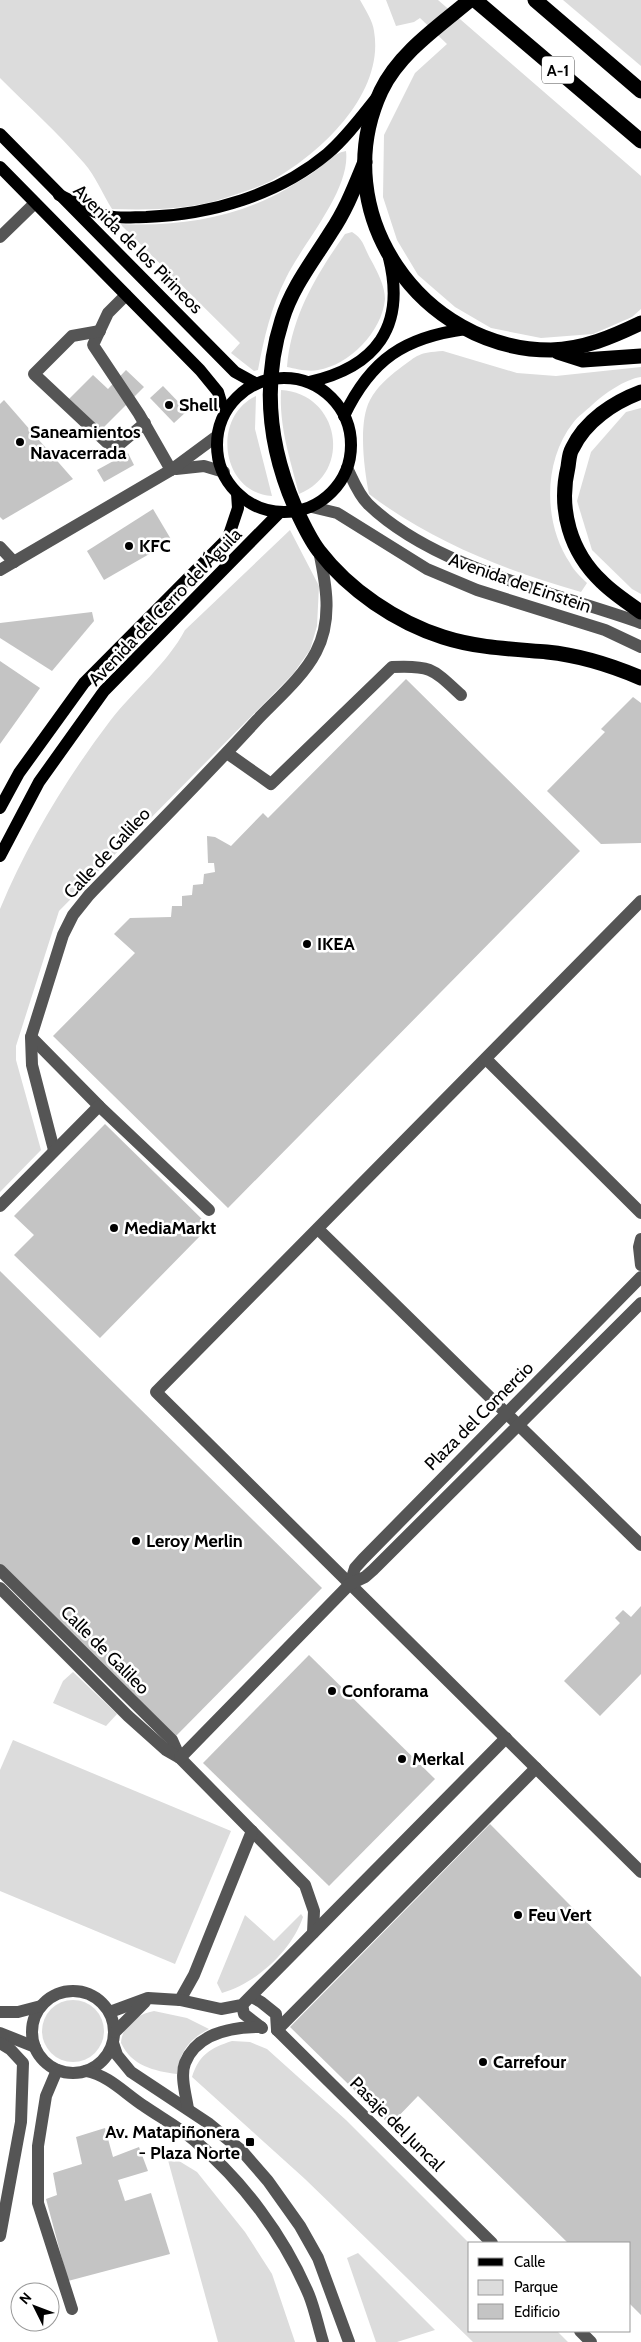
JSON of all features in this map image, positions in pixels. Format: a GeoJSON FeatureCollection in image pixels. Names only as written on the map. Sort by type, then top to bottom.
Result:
{"type":"FeatureCollection","features":[{"type":"Feature","properties":{"kind":"highway"},"geometry":{"type":"LineString","coordinates":[[470,0],[425,38],[400,63],[381,92],[370,127],[365,162],[366,196],[375,227],[389,256],[408,281],[440,312],[466,329],[503,342],[550,350],[583,360],[641,356]]}},
{"type":"Feature","properties":{"kind":"highway","name":"A-1"},"geometry":{"type":"LineString","coordinates":[[475,0],[641,141]]}},
{"type":"Feature","properties":{"kind":"highway","name":"A-1"},"geometry":{"type":"LineString","coordinates":[[535,0],[641,91]]}},
{"type":"Feature","properties":{"kind":"highway"},"geometry":{"type":"LineString","coordinates":[[365,162],[347,205],[289,302],[282,321],[273,366],[271,422],[280,470],[302,522],[319,551],[344,578],[370,599],[402,620],[440,636],[463,643],[495,648],[549,652],[592,662],[641,678]]}},
{"type":"Feature","properties":{"kind":"highway"},"geometry":{"type":"LineString","coordinates":[[550,350],[588,345],[641,323]]}},
{"type":"Feature","properties":{"kind":"highway"},"geometry":{"type":"LineString","coordinates":[[641,392],[621,400],[596,417],[572,449],[563,487],[566,524],[582,556],[601,582],[641,612]]}},
{"type":"Feature","properties":{"kind":"main road"},"geometry":{"type":"LineString","coordinates":[[59,195],[107,216],[128,218],[196,213],[230,204],[290,180],[312,166],[342,139],[381,92]]}},
{"type":"Feature","properties":{"kind":"main road","name":"Avenida de los Pirineos"},"geometry":{"type":"LineString","coordinates":[[0,134],[235,372],[255,383]]}},
{"type":"Feature","properties":{"kind":"main road"},"geometry":{"type":"LineString","coordinates":[[0,167],[211,383],[222,400],[224,412]]}},
{"type":"Feature","properties":{"kind":"main road"},"geometry":{"type":"LineString","coordinates":[[309,382],[335,402],[344,416],[351,437],[348,468],[335,489],[312,507],[298,512],[280,512],[258,507],[237,493],[224,472],[219,458],[216,436],[224,412],[237,396],[255,383],[286,379],[309,382],[339,374],[356,363],[380,342],[390,326],[395,296],[394,279],[389,256]]}},
{"type":"Feature","properties":{"kind":"main road"},"geometry":{"type":"LineString","coordinates":[[344,416],[361,385],[390,355],[409,342],[429,335],[466,329]]}},
{"type":"Feature","properties":{"kind":"main road","name":"Avenida del Cerro del Águila"},"geometry":{"type":"LineString","coordinates":[[0,808],[19,773],[84,684],[228,538],[238,508],[237,493]]}},
{"type":"Feature","properties":{"kind":"main road","name":"Avenida del Cerro del Águila"},"geometry":{"type":"LineString","coordinates":[[0,856],[39,782],[104,691],[280,512]]}},
{"type":"Feature","properties":{"kind":"street"},"geometry":{"type":"LineString","coordinates":[[0,236],[35,203]]}},
{"type":"Feature","properties":{"kind":"street"},"geometry":{"type":"LineString","coordinates":[[126,295],[108,314],[93,345],[145,423],[171,470]]}},
{"type":"Feature","properties":{"kind":"street"},"geometry":{"type":"LineString","coordinates":[[100,331],[72,336],[34,374],[114,449],[145,423]]}},
{"type":"Feature","properties":{"kind":"street"},"geometry":{"type":"LineString","coordinates":[[0,570],[171,470],[216,436]]}},
{"type":"Feature","properties":{"kind":"street"},"geometry":{"type":"LineString","coordinates":[[171,470],[193,466],[224,472]]}},
{"type":"Feature","properties":{"kind":"street","name":"Avenida de Einstein"},"geometry":{"type":"LineString","coordinates":[[348,468],[356,487],[367,503],[395,525],[437,551],[481,571],[641,623]]}},
{"type":"Feature","properties":{"kind":"street","name":"Avenida de Einstein"},"geometry":{"type":"LineString","coordinates":[[312,507],[338,512],[427,569],[476,590],[605,630],[641,647]]}},
{"type":"Feature","properties":{"kind":"street"},"geometry":{"type":"LineString","coordinates":[[0,547],[14,562]]}},
{"type":"Feature","properties":{"kind":"street","name":"Calle de Galileo"},"geometry":{"type":"LineString","coordinates":[[54,1150],[32,1064],[31,1037],[63,935],[73,915],[89,895],[227,753],[300,673],[317,651],[326,620],[326,590],[319,551]]}},
{"type":"Feature","properties":{"kind":"street"},"geometry":{"type":"LineString","coordinates":[[227,753],[271,784],[392,666],[420,666],[439,674],[461,695]]}},
{"type":"Feature","properties":{"kind":"street"},"geometry":{"type":"LineString","coordinates":[[641,902],[156,1392],[641,1872]]}},
{"type":"Feature","properties":{"kind":"street"},"geometry":{"type":"LineString","coordinates":[[31,1037],[99,1106],[210,1210]]}},
{"type":"Feature","properties":{"kind":"street"},"geometry":{"type":"LineString","coordinates":[[486,1059],[641,1213]]}},
{"type":"Feature","properties":{"kind":"street"},"geometry":{"type":"LineString","coordinates":[[0,1206],[99,1106]]}},
{"type":"Feature","properties":{"kind":"street"},"geometry":{"type":"LineString","coordinates":[[318,1229],[641,1545]]}},
{"type":"Feature","properties":{"kind":"street"},"geometry":{"type":"LineString","coordinates":[[641,1239],[639,1247],[641,1264]]}},
{"type":"Feature","properties":{"kind":"street","name":"Plaza del Comercio"},"geometry":{"type":"LineString","coordinates":[[350,1584],[355,1568],[363,1559],[641,1277]]}},
{"type":"Feature","properties":{"kind":"street","name":"Plaza del Comercio"},"geometry":{"type":"LineString","coordinates":[[180,1758],[350,1584],[365,1577],[373,1570],[641,1303]]}},
{"type":"Feature","properties":{"kind":"street","name":"Calle de Galileo"},"geometry":{"type":"LineString","coordinates":[[0,1570],[172,1740],[180,1758]]}},
{"type":"Feature","properties":{"kind":"street","name":"Calle de Galileo"},"geometry":{"type":"LineString","coordinates":[[0,1588],[128,1716],[166,1750],[180,1758],[305,1884],[314,1910],[313,1933]]}},
{"type":"Feature","properties":{"kind":"street"},"geometry":{"type":"LineString","coordinates":[[261,2027],[244,2014],[247,2001],[506,1738]]}},
{"type":"Feature","properties":{"kind":"street"},"geometry":{"type":"LineString","coordinates":[[277,2030],[536,1768]]}},
{"type":"Feature","properties":{"kind":"street"},"geometry":{"type":"LineString","coordinates":[[180,2000],[194,1975],[252,1832]]}},
{"type":"Feature","properties":{"kind":"street"},"geometry":{"type":"LineString","coordinates":[[323,2342],[310,2296],[289,2253],[251,2198],[194,2140],[142,2105],[111,2080],[99,2074],[86,2072],[66,2073],[48,2064],[35,2047],[32,2026],[41,2006],[51,1997],[64,1992],[77,1991],[90,1994],[101,2001],[110,2012],[117,2055],[131,2072],[188,2109],[242,2151],[268,2181],[300,2226],[318,2258],[349,2342]]}},
{"type":"Feature","properties":{"kind":"street"},"geometry":{"type":"LineString","coordinates":[[110,2012],[148,1998],[180,2000],[221,2009],[247,2001],[261,2002],[276,2014],[277,2030]]}},
{"type":"Feature","properties":{"kind":"street"},"geometry":{"type":"LineString","coordinates":[[86,2072],[98,2065],[108,2055],[114,2038],[148,1998]]}},
{"type":"Feature","properties":{"kind":"street"},"geometry":{"type":"LineString","coordinates":[[0,2012],[18,2012],[41,2006]]}},
{"type":"Feature","properties":{"kind":"street"},"geometry":{"type":"LineString","coordinates":[[188,2109],[184,2082],[185,2063],[194,2050],[214,2033],[242,2027],[261,2027],[277,2030]]}},
{"type":"Feature","properties":{"kind":"street","name":"Pasaje del Juncal"},"geometry":{"type":"LineString","coordinates":[[277,2030],[491,2242]]}},
{"type":"Feature","properties":{"kind":"street"},"geometry":{"type":"LineString","coordinates":[[0,2033],[35,2047]]}},
{"type":"Feature","properties":{"kind":"street"},"geometry":{"type":"LineString","coordinates":[[0,2043],[10,2049],[23,2063],[21,2122],[0,2236]]}},
{"type":"Feature","properties":{"kind":"street"},"geometry":{"type":"LineString","coordinates":[[57,2070],[46,2096],[38,2146],[38,2203],[72,2309]]}},
{"type":"Feature","properties":{"kind":"street"},"geometry":{"type":"LineString","coordinates":[[581,2332],[591,2342]]}},
{"type":"Feature","properties":{"kind":"green space"},"geometry":{"type":"Polygon","coordinates":[[[0,0],[360,0],[373,27],[375,54],[369,77],[359,99],[345,120],[309,155],[271,181],[225,198],[197,205],[155,209],[112,209],[84,163],[0,78],[0,0]]]}},
{"type":"Feature","properties":{"kind":"green space"},"geometry":{"type":"Polygon","coordinates":[[[386,0],[438,0],[641,176],[641,309],[632,317],[593,334],[541,338],[491,328],[455,307],[418,275],[397,240],[383,197],[384,135],[415,73],[447,44],[420,18],[414,22],[396,26],[386,0]]]}},
{"type":"Feature","properties":{"kind":"green space"},"geometry":{"type":"Polygon","coordinates":[[[563,0],[641,0],[641,66],[563,0]]]}},
{"type":"Feature","properties":{"kind":"green space"},"geometry":{"type":"Polygon","coordinates":[[[346,151],[346,166],[334,199],[286,278],[276,300],[269,323],[258,370],[254,371],[231,353],[240,343],[120,224],[142,225],[185,222],[248,207],[288,188],[311,174],[332,157],[346,151]]]}},
{"type":"Feature","properties":{"kind":"green space"},"geometry":{"type":"Polygon","coordinates":[[[352,232],[363,244],[384,289],[383,311],[378,323],[362,345],[352,354],[330,367],[314,371],[287,367],[294,331],[307,297],[324,265],[345,234],[352,232]]]}},
{"type":"Feature","properties":{"kind":"green space"},"geometry":{"type":"Polygon","coordinates":[[[443,351],[517,373],[556,376],[641,367],[641,377],[615,388],[577,418],[563,438],[556,455],[550,492],[551,511],[561,547],[574,569],[587,583],[581,592],[525,574],[470,553],[418,526],[369,494],[365,472],[363,433],[366,409],[370,400],[383,383],[411,360],[419,355],[443,351]]]}},
{"type":"Feature","properties":{"kind":"green space"},"geometry":{"type":"Polygon","coordinates":[[[281,390],[301,394],[316,404],[327,418],[332,435],[333,452],[328,469],[316,483],[299,494],[283,430],[281,390]]]}},
{"type":"Feature","properties":{"kind":"green space"},"geometry":{"type":"Polygon","coordinates":[[[256,396],[255,429],[272,496],[255,492],[242,482],[233,469],[228,453],[228,436],[232,420],[242,406],[256,396]]]}},
{"type":"Feature","properties":{"kind":"green space"},"geometry":{"type":"Polygon","coordinates":[[[641,408],[641,594],[632,589],[592,550],[577,501],[591,452],[626,412],[641,408]]]}},
{"type":"Feature","properties":{"kind":"green space"},"geometry":{"type":"Polygon","coordinates":[[[290,530],[319,586],[317,626],[310,650],[293,674],[59,911],[16,1046],[16,1060],[41,1150],[0,1192],[0,909],[36,835],[63,788],[110,721],[160,666],[185,630],[290,530]]]}},
{"type":"Feature","properties":{"kind":"green space"},"geometry":{"type":"Polygon","coordinates":[[[73,1672],[117,1714],[106,1726],[53,1703],[63,1681],[73,1672]]]}},
{"type":"Feature","properties":{"kind":"green space"},"geometry":{"type":"Polygon","coordinates":[[[13,1740],[231,1831],[175,1964],[0,1891],[0,1770],[13,1740]]]}},
{"type":"Feature","properties":{"kind":"green space"},"geometry":{"type":"Polygon","coordinates":[[[301,1914],[303,1917],[298,1929],[291,1941],[272,1964],[248,1982],[222,1993],[217,1983],[245,1915],[274,1941],[301,1914]]]}},
{"type":"Feature","properties":{"kind":"green space"},"geometry":{"type":"Polygon","coordinates":[[[73,2000],[85,2002],[95,2009],[102,2019],[104,2031],[102,2043],[95,2053],[85,2060],[73,2062],[61,2060],[51,2053],[44,2043],[42,2031],[44,2019],[51,2009],[61,2002],[73,2000]]]}},
{"type":"Feature","properties":{"kind":"green space"},"geometry":{"type":"Polygon","coordinates":[[[154,2011],[187,2018],[209,2029],[196,2037],[186,2047],[178,2066],[177,2074],[144,2066],[131,2057],[121,2043],[124,2031],[132,2021],[148,2012],[154,2011]]]}},
{"type":"Feature","properties":{"kind":"green space"},"geometry":{"type":"Polygon","coordinates":[[[232,2041],[250,2042],[267,2049],[346,2120],[468,2242],[468,2332],[558,2332],[568,2342],[473,2342],[305,2179],[192,2077],[198,2063],[206,2053],[217,2046],[232,2041]]]}},
{"type":"Feature","properties":{"kind":"green space"},"geometry":{"type":"Polygon","coordinates":[[[166,2153],[197,2172],[245,2232],[272,2274],[295,2342],[218,2342],[166,2153]]]}},
{"type":"Feature","properties":{"kind":"green space"},"geometry":{"type":"Polygon","coordinates":[[[358,2253],[435,2330],[397,2342],[376,2342],[347,2258],[358,2253]]]}},
{"type":"Feature","properties":{"kind":"building"},"geometry":{"type":"Polygon","coordinates":[[[126,370],[144,387],[94,437],[68,400],[93,375],[108,389],[126,370]]]}},
{"type":"Feature","properties":{"kind":"building","name":"Shell"},"geometry":{"type":"Polygon","coordinates":[[[163,386],[187,411],[174,423],[150,398],[163,386]]]}},
{"type":"Feature","properties":{"kind":"building","name":"Saneamientos Navacerrada"},"geometry":{"type":"Polygon","coordinates":[[[4,400],[73,479],[3,520],[0,517],[0,404],[4,400]]]}},
{"type":"Feature","properties":{"kind":"building"},"geometry":{"type":"Polygon","coordinates":[[[128,453],[134,465],[104,482],[97,470],[128,453]]]}},
{"type":"Feature","properties":{"kind":"building","name":"KFC"},"geometry":{"type":"Polygon","coordinates":[[[153,509],[172,541],[104,580],[87,551],[153,509]]]}},
{"type":"Feature","properties":{"kind":"building"},"geometry":{"type":"Polygon","coordinates":[[[92,612],[94,621],[52,671],[0,638],[0,623],[92,612]]]}},
{"type":"Feature","properties":{"kind":"building"},"geometry":{"type":"Polygon","coordinates":[[[0,661],[40,688],[0,744],[0,661]]]}},
{"type":"Feature","properties":{"kind":"building","name":"IKEA"},"geometry":{"type":"Polygon","coordinates":[[[406,679],[580,851],[228,1208],[53,1036],[135,953],[114,934],[130,918],[171,917],[172,906],[182,906],[182,896],[192,895],[193,885],[203,884],[204,874],[215,872],[214,863],[208,863],[207,836],[215,837],[231,846],[263,813],[268,818],[406,679]]]}},
{"type":"Feature","properties":{"kind":"building"},"geometry":{"type":"Polygon","coordinates":[[[633,697],[641,703],[641,843],[601,844],[547,791],[605,732],[601,729],[633,697]]]}},
{"type":"Feature","properties":{"kind":"building","name":"MediaMarkt"},"geometry":{"type":"Polygon","coordinates":[[[105,1124],[206,1223],[197,1232],[200,1236],[100,1338],[14,1255],[34,1235],[14,1216],[105,1124]]]}},
{"type":"Feature","properties":{"kind":"building","name":"Leroy Merlin"},"geometry":{"type":"Polygon","coordinates":[[[0,1271],[322,1588],[174,1738],[0,1566],[0,1271]]]}},
{"type":"Feature","properties":{"kind":"building"},"geometry":{"type":"Polygon","coordinates":[[[641,1606],[641,1674],[600,1716],[564,1681],[620,1623],[615,1618],[623,1610],[631,1617],[641,1606]]]}},
{"type":"Feature","properties":{"kind":"building"},"geometry":{"type":"Polygon","coordinates":[[[309,1655],[435,1779],[329,1886],[203,1763],[309,1655]]]}},
{"type":"Feature","properties":{"kind":"building","name":"Carrefour"},"geometry":{"type":"Polygon","coordinates":[[[490,1824],[641,1977],[641,2315],[631,2305],[631,2242],[567,2242],[418,2096],[390,2125],[290,2027],[490,1824]]]}},
{"type":"Feature","properties":{"kind":"building"},"geometry":{"type":"Polygon","coordinates":[[[105,2128],[113,2157],[139,2147],[148,2171],[118,2180],[125,2201],[151,2193],[170,2254],[68,2281],[46,2199],[57,2195],[53,2173],[82,2164],[76,2137],[105,2128]]]}},
{"type":"Feature","properties":{"kind":"place","name":"Shell"},"geometry":{"type":"Point","coordinates":[169,405]}},
{"type":"Feature","properties":{"kind":"place","name":"Saneamientos Navacerrada"},"geometry":{"type":"Point","coordinates":[20,442]}},
{"type":"Feature","properties":{"kind":"place","name":"KFC"},"geometry":{"type":"Point","coordinates":[129,546]}},
{"type":"Feature","properties":{"kind":"place","name":"IKEA"},"geometry":{"type":"Point","coordinates":[307,944]}},
{"type":"Feature","properties":{"kind":"place","name":"MediaMarkt"},"geometry":{"type":"Point","coordinates":[114,1228]}},
{"type":"Feature","properties":{"kind":"place","name":"Leroy Merlin"},"geometry":{"type":"Point","coordinates":[136,1541]}},
{"type":"Feature","properties":{"kind":"place","name":"Conforama"},"geometry":{"type":"Point","coordinates":[332,1691]}},
{"type":"Feature","properties":{"kind":"place","name":"Merkal"},"geometry":{"type":"Point","coordinates":[402,1759]}},
{"type":"Feature","properties":{"kind":"place","name":"Feu Vert"},"geometry":{"type":"Point","coordinates":[518,1915]}},
{"type":"Feature","properties":{"kind":"place","name":"Carrefour"},"geometry":{"type":"Point","coordinates":[483,2062]}},
{"type":"Feature","properties":{"kind":"place","name":"Av. Matapiñonera - Plaza Norte"},"geometry":{"type":"Point","coordinates":[250,2142]}}]}
